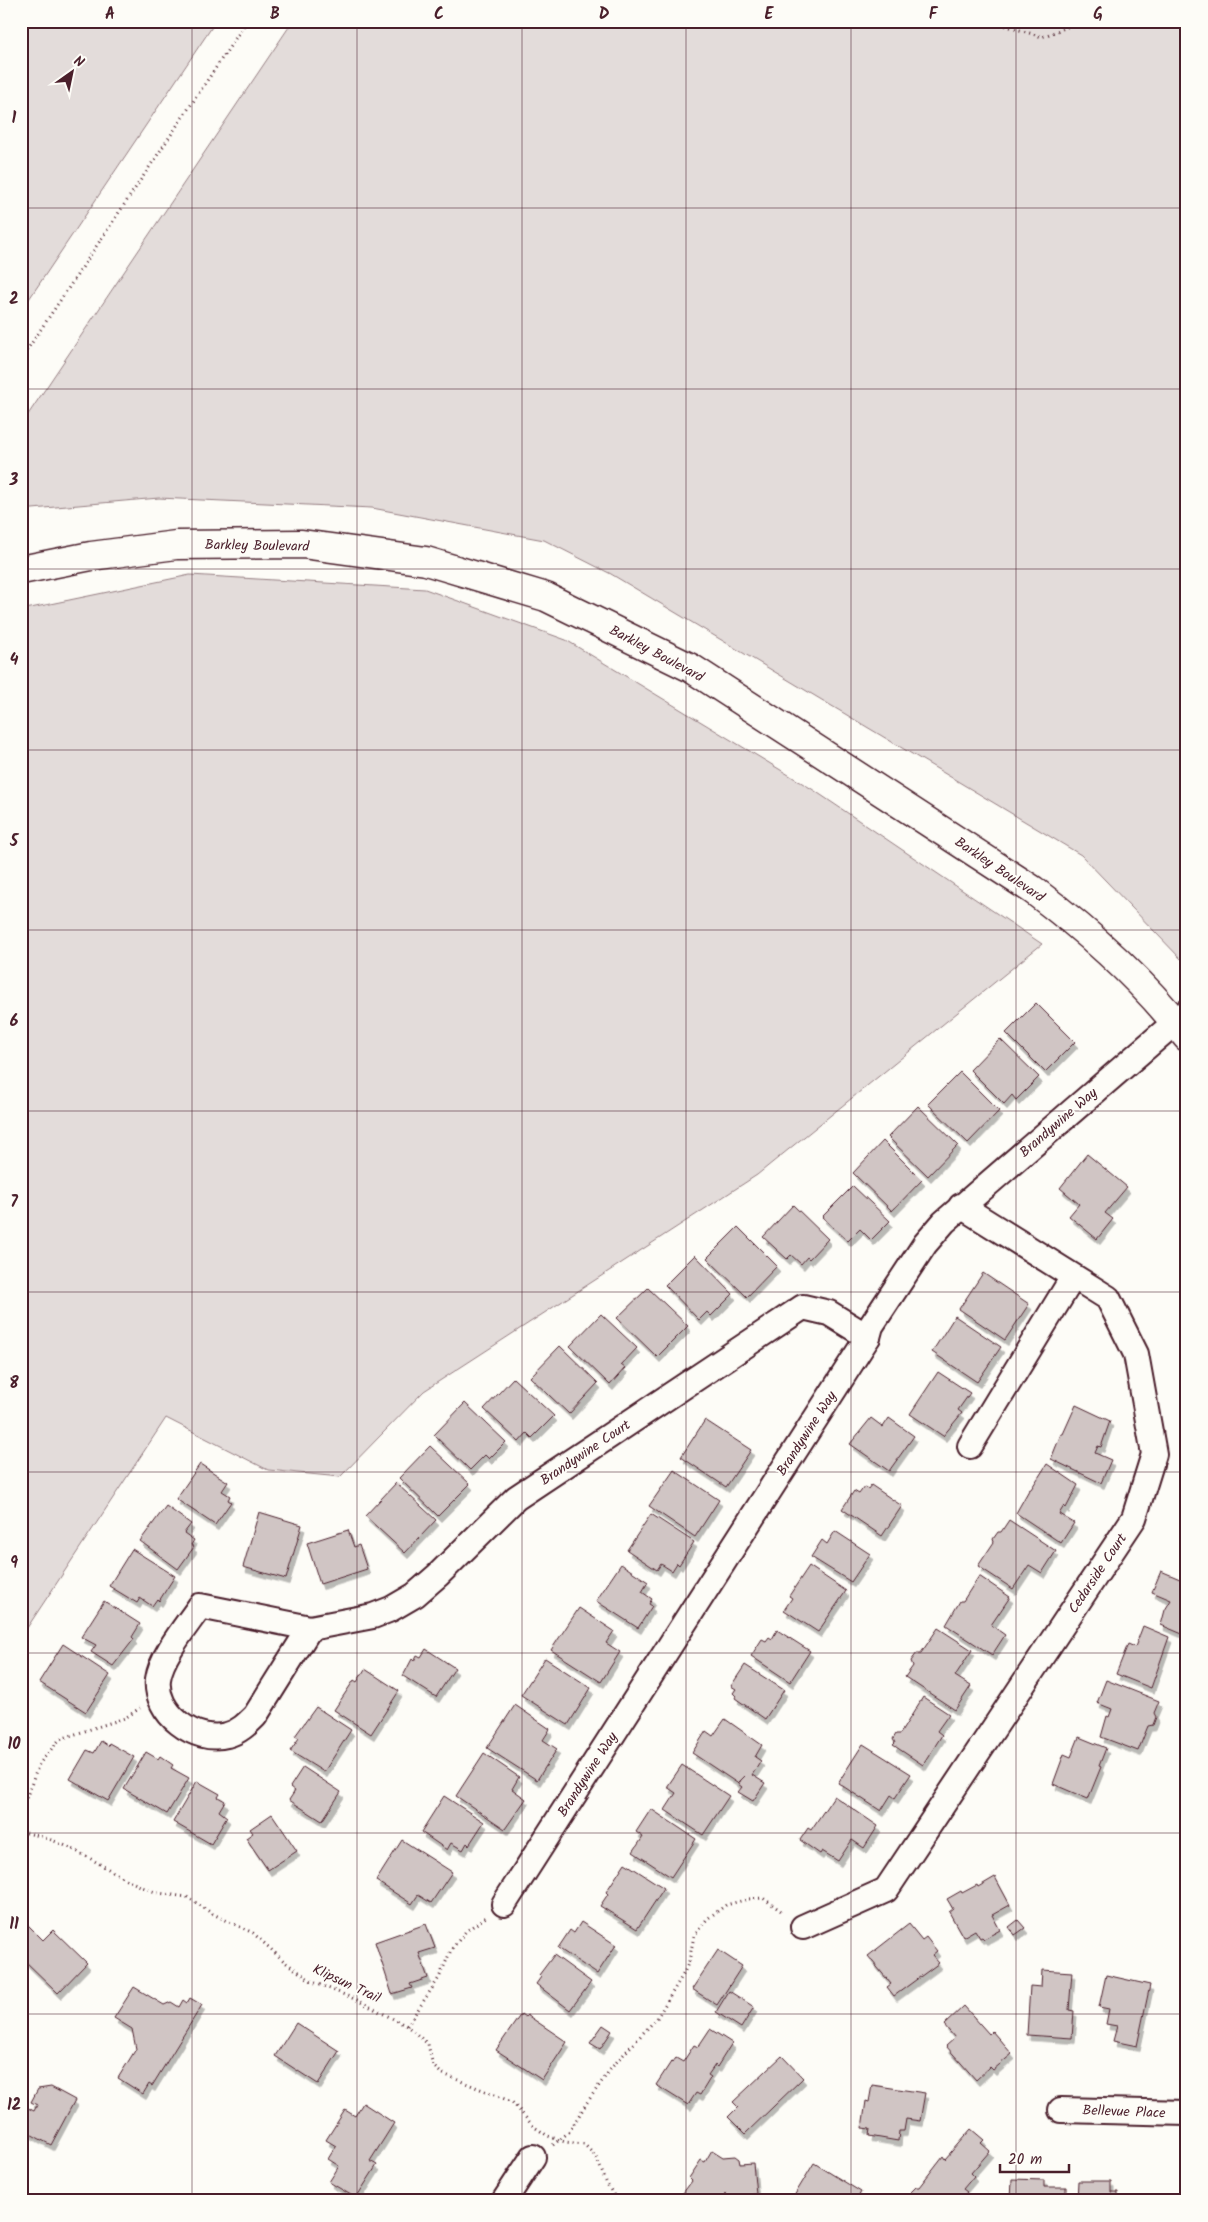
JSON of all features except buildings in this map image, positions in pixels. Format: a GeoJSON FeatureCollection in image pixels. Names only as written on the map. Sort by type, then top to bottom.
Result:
{"type":"FeatureCollection","features":[{"type":"Feature","properties":{"kind":"main road","name":"Barkley Boulevard"},"geometry":{"type":"LineString","coordinates":[[21,570],[91,556],[176,545],[302,544],[426,561],[546,597],[691,668],[1033,890],[1074,921],[1113,955],[1183,1023]]}},
{"type":"Feature","properties":{"kind":"street","name":"Brandywine Way"},"geometry":{"type":"LineString","coordinates":[[504,1904],[868,1337],[871,1326],[925,1244],[961,1206],[1183,1023]]}},
{"type":"Feature","properties":{"kind":"street","name":"Cedarside Court"},"geometry":{"type":"LineString","coordinates":[[803,1927],[886,1890],[1134,1518],[1154,1454],[1136,1354],[1108,1298],[961,1206]]}},
{"type":"Feature","properties":{"kind":"street"},"geometry":{"type":"LineString","coordinates":[[970,1446],[1073,1276]]}},
{"type":"Feature","properties":{"kind":"street","name":"Brandywine Court"},"geometry":{"type":"LineString","coordinates":[[159,1695],[158,1679],[163,1663],[200,1606],[310,1628],[368,1618],[391,1609],[415,1595],[438,1575],[516,1498],[803,1307],[829,1313],[868,1337]]}},
{"type":"Feature","properties":{"kind":"street"},"geometry":{"type":"LineString","coordinates":[[159,1695],[166,1710],[176,1721],[199,1735],[215,1737],[228,1735],[244,1727],[254,1716],[310,1628]]}},
{"type":"Feature","properties":{"kind":"street","name":"Bellevue Place"},"geometry":{"type":"LineString","coordinates":[[1061,2110],[1187,2113]]}},
{"type":"Feature","properties":{"kind":"street"},"geometry":{"type":"LineString","coordinates":[[504,2201],[533,2157]]}},
{"type":"Feature","properties":{"kind":"path"},"geometry":{"type":"LineString","coordinates":[[21,359],[247,21]]}},
{"type":"Feature","properties":{"kind":"path"},"geometry":{"type":"LineString","coordinates":[[876,21],[884,23],[905,21]]}},
{"type":"Feature","properties":{"kind":"path"},"geometry":{"type":"LineString","coordinates":[[990,21],[1042,37],[1082,21]]}},
{"type":"Feature","properties":{"kind":"path"},"geometry":{"type":"LineString","coordinates":[[21,1812],[39,1764],[60,1739],[124,1718],[159,1695]]}},
{"type":"Feature","properties":{"kind":"path","name":"Klipsun Trail"},"geometry":{"type":"LineString","coordinates":[[21,1832],[52,1839],[69,1846],[147,1889],[158,1893],[187,1897],[213,1914],[253,1933],[285,1962],[313,1982],[357,2000],[407,2026],[428,2044],[433,2066],[441,2073],[512,2102],[533,2126],[559,2140],[579,2143],[590,2149],[600,2164],[607,2184],[617,2201]]}},
{"type":"Feature","properties":{"kind":"path"},"geometry":{"type":"LineString","coordinates":[[533,2157],[569,2132],[612,2067],[657,2018],[684,1973],[689,1961],[694,1936],[712,1914],[733,1902],[763,1898],[803,1927]]}},
{"type":"Feature","properties":{"kind":"path"},"geometry":{"type":"LineString","coordinates":[[407,2026],[440,1978],[451,1950],[466,1931],[504,1904]]}},
{"type":"Feature","properties":{"kind":"shaded area"},"geometry":{"type":"Polygon","coordinates":[[[21,21],[216,21],[21,311],[21,21]]]}},
{"type":"Feature","properties":{"kind":"shaded area"},"geometry":{"type":"Polygon","coordinates":[[[293,21],[1187,21],[1187,956],[1181,959],[1081,855],[611,574],[544,540],[372,508],[159,498],[21,510],[21,425],[293,21]]]}},
{"type":"Feature","properties":{"kind":"shaded area"},"geometry":{"type":"Polygon","coordinates":[[[190,575],[425,589],[566,640],[812,789],[1042,944],[757,1175],[424,1391],[340,1477],[268,1470],[166,1418],[21,1637],[21,610],[190,575]]]}}]}
